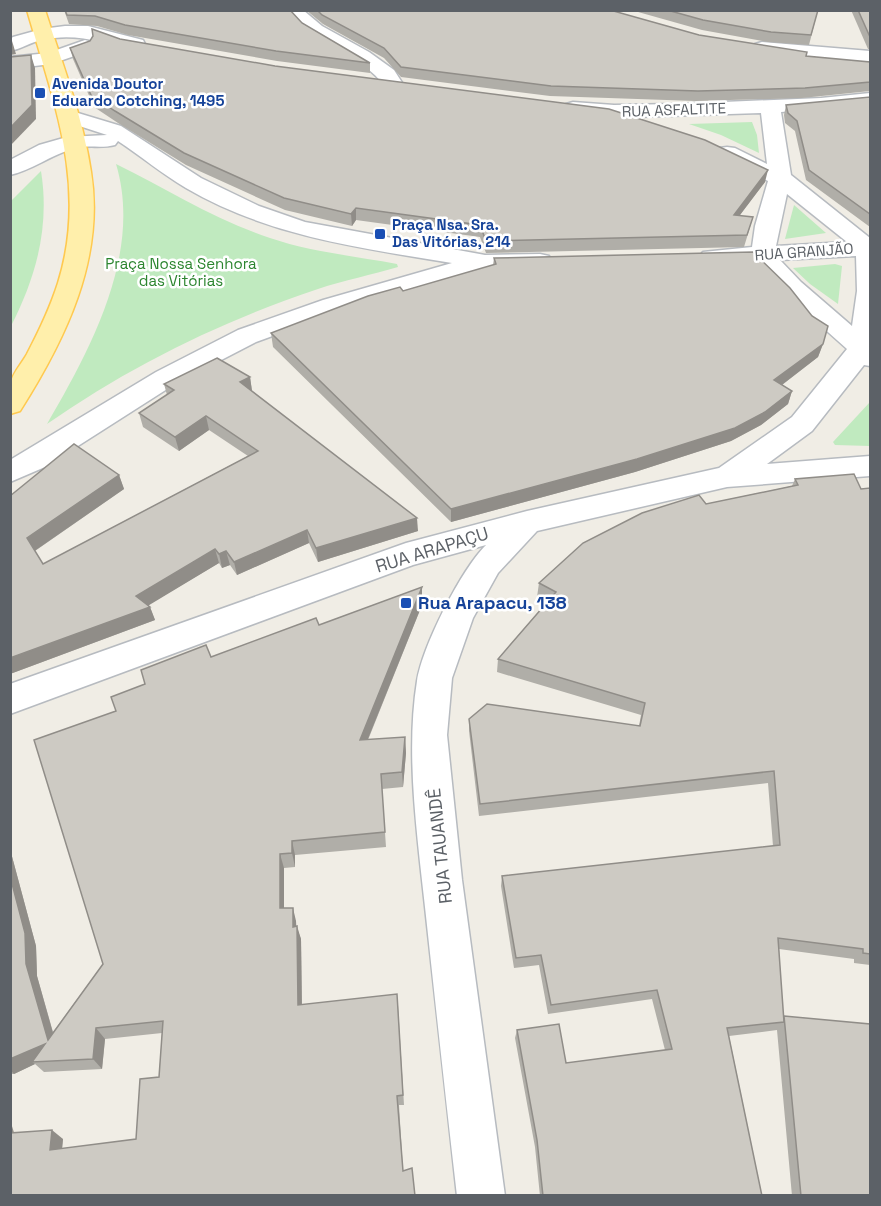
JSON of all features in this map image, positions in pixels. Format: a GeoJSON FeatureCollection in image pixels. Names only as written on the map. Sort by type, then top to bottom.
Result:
{"type":"FeatureCollection","features":[{"type":"Feature","properties":{"kind":"main road"},"geometry":{"type":"LineString","coordinates":[[10,405],[41,357],[70,290],[82,225],[81,171],[68,116],[36,10]]}},
{"type":"Feature","properties":{"kind":"street"},"geometry":{"type":"LineString","coordinates":[[292,10],[316,31],[380,66],[390,76],[393,84]]}},
{"type":"Feature","properties":{"kind":"street"},"geometry":{"type":"LineString","coordinates":[[10,46],[21,40],[43,34],[72,31],[97,33],[123,42],[153,47]]}},
{"type":"Feature","properties":{"kind":"street"},"geometry":{"type":"LineString","coordinates":[[10,63],[51,58],[81,47],[123,42]]}},
{"type":"Feature","properties":{"kind":"street"},"geometry":{"type":"LineString","coordinates":[[745,46],[833,55],[869,84]]}},
{"type":"Feature","properties":{"kind":"street"},"geometry":{"type":"LineString","coordinates":[[370,81],[416,87]]}},
{"type":"Feature","properties":{"kind":"street","name":"RUA ASFALTITE"},"geometry":{"type":"LineString","coordinates":[[553,106],[608,112],[770,107],[869,84]]}},
{"type":"Feature","properties":{"kind":"street"},"geometry":{"type":"LineString","coordinates":[[770,107],[780,178],[766,226],[763,256],[792,287],[866,353]]}},
{"type":"Feature","properties":{"kind":"street"},"geometry":{"type":"LineString","coordinates":[[608,112],[668,129]]}},
{"type":"Feature","properties":{"kind":"street"},"geometry":{"type":"LineString","coordinates":[[68,116],[114,130],[193,183],[251,211],[297,227],[334,236],[485,262],[565,260]]}},
{"type":"Feature","properties":{"kind":"street"},"geometry":{"type":"LineString","coordinates":[[10,169],[47,150],[74,141],[112,141],[147,150]]}},
{"type":"Feature","properties":{"kind":"street"},"geometry":{"type":"LineString","coordinates":[[709,145],[780,178],[869,248],[866,353],[802,424],[727,477]]}},
{"type":"Feature","properties":{"kind":"street","name":"RUA GRANJÃO"},"geometry":{"type":"LineString","coordinates":[[691,258],[763,256],[869,248]]}},
{"type":"Feature","properties":{"kind":"street"},"geometry":{"type":"LineString","coordinates":[[10,472],[35,460],[195,361],[247,336],[304,315],[485,262]]}},
{"type":"Feature","properties":{"kind":"street","name":"RUA ARAPAÇU"},"geometry":{"type":"LineString","coordinates":[[10,699],[406,555],[527,522],[727,477],[870,466]]}},
{"type":"Feature","properties":{"kind":"street","name":"RUA TAUANDÊ"},"geometry":{"type":"LineString","coordinates":[[481,1196],[441,868],[429,735],[435,678],[458,617],[487,564],[527,522]]}},
{"type":"Feature","properties":{"kind":"green space"},"geometry":{"type":"Polygon","coordinates":[[[752,122],[757,135],[759,153],[721,135],[689,124],[752,122]]]}},
{"type":"Feature","properties":{"kind":"green space","name":"Praça Nossa Senhora das Vitórias"},"geometry":{"type":"Polygon","coordinates":[[[116,164],[250,231],[301,247],[397,264],[398,267],[318,289],[212,330],[144,364],[47,424],[80,365],[108,300],[123,232],[123,198],[116,164]]]}},
{"type":"Feature","properties":{"kind":"green space"},"geometry":{"type":"Polygon","coordinates":[[[41,171],[44,212],[39,251],[28,289],[11,326],[11,201],[41,171]]]}},
{"type":"Feature","properties":{"kind":"green space"},"geometry":{"type":"Polygon","coordinates":[[[794,205],[826,233],[785,239],[794,205]]]}},
{"type":"Feature","properties":{"kind":"green space"},"geometry":{"type":"Polygon","coordinates":[[[835,264],[842,266],[838,304],[810,284],[793,268],[835,264]]]}},
{"type":"Feature","properties":{"kind":"green space"},"geometry":{"type":"Polygon","coordinates":[[[870,402],[870,446],[835,445],[833,442],[870,402]]]}},
{"type":"Feature","properties":{"kind":"building"},"geometry":{"type":"Polygon","coordinates":[[[65,10],[290,10],[302,23],[370,63],[276,51],[125,25],[95,16],[67,15],[65,10]]]}},
{"type":"Feature","properties":{"kind":"building"},"geometry":{"type":"Polygon","coordinates":[[[317,10],[610,10],[699,35],[807,52],[806,56],[870,62],[870,82],[805,88],[698,91],[551,86],[401,67],[384,48],[322,15],[317,10]]]}},
{"type":"Feature","properties":{"kind":"building"},"geometry":{"type":"Polygon","coordinates":[[[667,10],[818,10],[811,35],[771,32],[703,20],[667,10]]]}},
{"type":"Feature","properties":{"kind":"building"},"geometry":{"type":"Polygon","coordinates":[[[858,10],[870,10],[870,37],[858,10]]]}},
{"type":"Feature","properties":{"kind":"building"},"geometry":{"type":"Polygon","coordinates":[[[92,29],[120,39],[275,66],[609,109],[705,140],[768,170],[734,215],[753,217],[747,235],[486,241],[480,225],[356,208],[351,214],[284,198],[184,153],[91,95],[70,48],[90,41],[93,36],[92,29]]]}},
{"type":"Feature","properties":{"kind":"building"},"geometry":{"type":"Polygon","coordinates":[[[31,55],[32,105],[10,128],[10,57],[31,55]]]}},
{"type":"Feature","properties":{"kind":"building"},"geometry":{"type":"Polygon","coordinates":[[[870,97],[870,214],[809,170],[797,121],[788,113],[786,105],[870,97]]]}},
{"type":"Feature","properties":{"kind":"building"},"geometry":{"type":"Polygon","coordinates":[[[753,252],[790,288],[812,316],[828,326],[823,344],[774,380],[792,391],[765,412],[735,428],[637,459],[451,509],[271,333],[368,296],[400,287],[403,291],[496,264],[494,258],[753,252]]]}},
{"type":"Feature","properties":{"kind":"building"},"geometry":{"type":"Polygon","coordinates":[[[217,358],[250,377],[240,382],[417,518],[316,548],[307,530],[234,562],[226,551],[219,554],[215,549],[136,596],[150,607],[10,658],[10,496],[74,444],[119,475],[27,538],[43,564],[258,451],[206,416],[175,437],[139,413],[174,390],[164,384],[217,358]]]}},
{"type":"Feature","properties":{"kind":"building"},"geometry":{"type":"Polygon","coordinates":[[[854,474],[861,489],[870,488],[870,954],[863,953],[863,949],[778,938],[784,1022],[727,1028],[762,1196],[543,1196],[537,1140],[517,1030],[559,1024],[566,1063],[672,1049],[657,990],[551,1005],[541,955],[516,958],[502,876],[780,845],[774,771],[480,804],[469,719],[487,704],[640,726],[645,703],[498,659],[556,592],[539,583],[583,543],[642,513],[699,495],[706,504],[798,485],[795,479],[854,474]]]}},
{"type":"Feature","properties":{"kind":"building"},"geometry":{"type":"Polygon","coordinates":[[[422,587],[360,740],[405,737],[402,772],[381,774],[385,832],[292,841],[292,853],[280,854],[280,908],[293,908],[293,927],[297,926],[298,1005],[397,994],[403,1095],[397,1096],[403,1171],[412,1168],[415,1196],[10,1196],[10,1133],[52,1130],[50,1150],[136,1139],[140,1079],[159,1077],[163,1021],[96,1028],[93,1059],[32,1062],[45,1044],[10,1059],[10,876],[25,933],[26,964],[48,1040],[103,964],[34,740],[116,711],[111,697],[145,684],[141,670],[206,645],[211,657],[316,618],[319,625],[422,587]]]}},
{"type":"Feature","properties":{"kind":"building"},"geometry":{"type":"Polygon","coordinates":[[[784,1016],[870,1024],[870,1196],[801,1196],[784,1016]]]}},
{"type":"Feature","properties":{"kind":"place","name":"Avenida Doutor Eduardo Cotching, 1495"},"geometry":{"type":"Point","coordinates":[40,93]}},
{"type":"Feature","properties":{"kind":"place","name":"Praça Nsa. Sra. Das Vitórias, 214"},"geometry":{"type":"Point","coordinates":[380,234]}},
{"type":"Feature","properties":{"kind":"place","name":"Rua Arapacu, 138"},"geometry":{"type":"Point","coordinates":[406,603]}}]}
